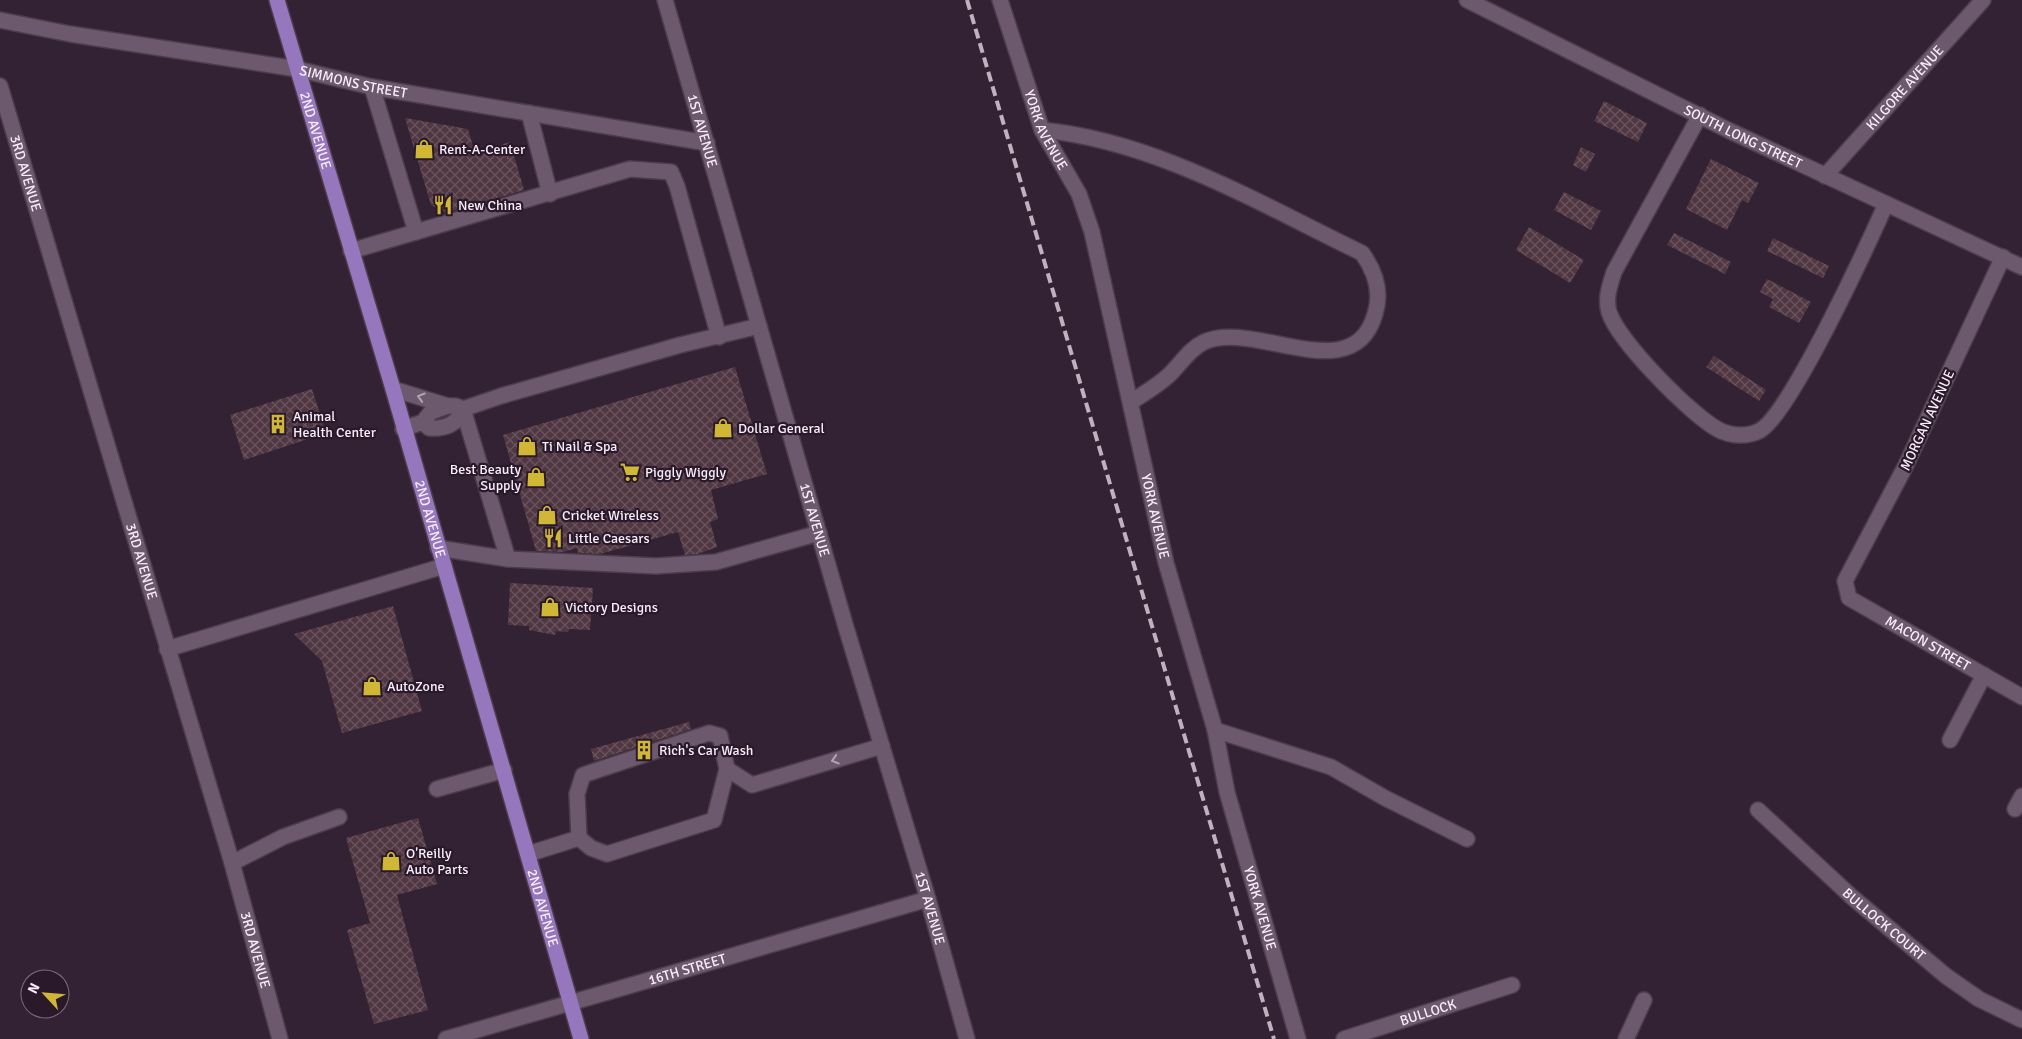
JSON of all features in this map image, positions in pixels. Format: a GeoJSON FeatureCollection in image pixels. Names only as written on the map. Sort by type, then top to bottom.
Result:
{"type":"FeatureCollection","features":[{"type":"Feature","properties":{"kind":"main road","name":"2ND AVENUE"},"geometry":{"type":"LineString","coordinates":[[277,0],[393,389],[403,429],[582,1039]]}},
{"type":"Feature","properties":{"kind":"street","name":"1ST AVENUE"},"geometry":{"type":"LineString","coordinates":[[665,0],[819,533],[928,899],[967,1039]]}},
{"type":"Feature","properties":{"kind":"street","name":"YORK AVENUE"},"geometry":{"type":"LineString","coordinates":[[1000,0],[1042,130],[1079,194],[1092,232],[1166,563],[1215,730],[1227,792],[1298,1039]]}},
{"type":"Feature","properties":{"kind":"street","name":"KILGORE AVENUE"},"geometry":{"type":"LineString","coordinates":[[1825,176],[1983,0]]}},
{"type":"Feature","properties":{"kind":"street","name":"SOUTH LONG STREET"},"geometry":{"type":"LineString","coordinates":[[1476,2],[1825,176],[2022,267]]}},
{"type":"Feature","properties":{"kind":"street","name":"SIMMONS STREET"},"geometry":{"type":"LineString","coordinates":[[0,20],[70,34],[297,69],[372,87],[707,143]]}},
{"type":"Feature","properties":{"kind":"street","name":"3RD AVENUE"},"geometry":{"type":"LineString","coordinates":[[0,86],[232,863],[280,1039]]}},
{"type":"Feature","properties":{"kind":"street"},"geometry":{"type":"LineString","coordinates":[[372,87],[416,232]]}},
{"type":"Feature","properties":{"kind":"street"},"geometry":{"type":"LineString","coordinates":[[529,113],[550,194]]}},
{"type":"Feature","properties":{"kind":"street"},"geometry":{"type":"LineString","coordinates":[[1700,115],[1614,272],[1608,291],[1609,311],[1617,330],[1657,375],[1702,419],[1720,431],[1740,436],[1760,431],[1774,417],[1806,364],[1886,204]]}},
{"type":"Feature","properties":{"kind":"street"},"geometry":{"type":"LineString","coordinates":[[1042,130],[1075,133],[1130,148],[1195,173],[1362,253],[1372,268],[1377,286],[1378,305],[1373,323],[1362,339],[1345,349],[1324,351],[1233,336],[1204,342],[1182,360],[1168,376],[1131,402]]}},
{"type":"Feature","properties":{"kind":"street"},"geometry":{"type":"LineString","coordinates":[[351,251],[630,169],[670,172],[677,186],[719,337]]}},
{"type":"Feature","properties":{"kind":"street","name":"MORGAN AVENUE"},"geometry":{"type":"LineString","coordinates":[[1844,581],[1905,467],[2003,257]]}},
{"type":"Feature","properties":{"kind":"street"},"geometry":{"type":"LineString","coordinates":[[393,389],[456,408],[680,345],[759,326]]}},
{"type":"Feature","properties":{"kind":"street"},"geometry":{"type":"LineString","coordinates":[[403,429],[423,422],[429,428],[437,428],[456,422],[460,418],[456,408]]}},
{"type":"Feature","properties":{"kind":"street"},"geometry":{"type":"LineString","coordinates":[[456,408],[508,559]]}},
{"type":"Feature","properties":{"kind":"street"},"geometry":{"type":"LineString","coordinates":[[438,548],[508,559],[656,566],[716,562],[819,533]]}},
{"type":"Feature","properties":{"kind":"street"},"geometry":{"type":"LineString","coordinates":[[168,649],[444,566]]}},
{"type":"Feature","properties":{"kind":"street","name":"MACON STREET"},"geometry":{"type":"LineString","coordinates":[[1844,581],[1849,598],[2022,697]]}},
{"type":"Feature","properties":{"kind":"street"},"geometry":{"type":"LineString","coordinates":[[1950,740],[1984,675]]}},
{"type":"Feature","properties":{"kind":"street"},"geometry":{"type":"LineString","coordinates":[[1215,730],[1330,767],[1385,798],[1467,839]]}},
{"type":"Feature","properties":{"kind":"street"},"geometry":{"type":"LineString","coordinates":[[710,733],[720,736],[728,769],[714,820],[607,854],[591,848],[579,838],[577,794],[584,775],[710,733]]}},
{"type":"Feature","properties":{"kind":"street"},"geometry":{"type":"LineString","coordinates":[[728,769],[752,785],[882,746]]}},
{"type":"Feature","properties":{"kind":"street"},"geometry":{"type":"LineString","coordinates":[[437,789],[504,770]]}},
{"type":"Feature","properties":{"kind":"street","name":"BULLOCK COURT"},"geometry":{"type":"LineString","coordinates":[[1758,810],[1852,897],[1946,976],[1979,999],[2022,1020]]}},
{"type":"Feature","properties":{"kind":"street"},"geometry":{"type":"LineString","coordinates":[[232,863],[283,837],[339,817]]}},
{"type":"Feature","properties":{"kind":"street"},"geometry":{"type":"LineString","coordinates":[[528,854],[579,838]]}},
{"type":"Feature","properties":{"kind":"street","name":"16TH STREET"},"geometry":{"type":"LineString","coordinates":[[446,1039],[928,899]]}},
{"type":"Feature","properties":{"kind":"street","name":"BULLOCK"},"geometry":{"type":"LineString","coordinates":[[1344,1039],[1512,986]]}},
{"type":"Feature","properties":{"kind":"street"},"geometry":{"type":"LineString","coordinates":[[1626,1039],[1644,1000]]}},
{"type":"Feature","properties":{"kind":"building"},"geometry":{"type":"Polygon","coordinates":[[[1604,101],[1647,123],[1638,142],[1594,121],[1604,101]]]}},
{"type":"Feature","properties":{"kind":"building"},"geometry":{"type":"Polygon","coordinates":[[[405,118],[468,129],[475,153],[510,142],[524,190],[446,213],[431,205],[405,118]]]}},
{"type":"Feature","properties":{"kind":"building"},"geometry":{"type":"Polygon","coordinates":[[[1581,147],[1595,154],[1586,172],[1573,165],[1581,147]]]}},
{"type":"Feature","properties":{"kind":"building"},"geometry":{"type":"Polygon","coordinates":[[[1711,159],[1759,183],[1748,203],[1742,200],[1727,230],[1686,209],[1711,159]]]}},
{"type":"Feature","properties":{"kind":"building"},"geometry":{"type":"Polygon","coordinates":[[[1564,192],[1601,211],[1591,230],[1554,210],[1564,192]]]}},
{"type":"Feature","properties":{"kind":"building"},"geometry":{"type":"Polygon","coordinates":[[[1529,227],[1584,260],[1570,283],[1516,250],[1529,227]]]}},
{"type":"Feature","properties":{"kind":"building"},"geometry":{"type":"Polygon","coordinates":[[[1674,233],[1731,262],[1725,274],[1667,245],[1674,233]]]}},
{"type":"Feature","properties":{"kind":"building"},"geometry":{"type":"Polygon","coordinates":[[[1773,238],[1829,266],[1823,278],[1767,251],[1773,238]]]}},
{"type":"Feature","properties":{"kind":"building"},"geometry":{"type":"Polygon","coordinates":[[[1767,279],[1811,302],[1799,323],[1769,307],[1773,299],[1760,292],[1767,279]]]}},
{"type":"Feature","properties":{"kind":"building"},"geometry":{"type":"Polygon","coordinates":[[[1714,356],[1766,390],[1759,401],[1706,367],[1714,356]]]}},
{"type":"Feature","properties":{"kind":"building","name":"Piggly Wiggly"},"geometry":{"type":"Polygon","coordinates":[[[735,367],[767,474],[711,490],[718,519],[710,522],[717,547],[698,554],[685,555],[678,532],[600,554],[578,553],[577,548],[563,552],[536,551],[503,435],[735,367]]]}},
{"type":"Feature","properties":{"kind":"building","name":"Animal Health Center"},"geometry":{"type":"Polygon","coordinates":[[[312,389],[326,433],[244,460],[230,415],[312,389]]]}},
{"type":"Feature","properties":{"kind":"building","name":"Victory Designs"},"geometry":{"type":"Polygon","coordinates":[[[510,583],[593,588],[590,630],[569,629],[568,632],[556,631],[555,635],[529,630],[529,626],[508,625],[510,583]]]}},
{"type":"Feature","properties":{"kind":"building","name":"AutoZone"},"geometry":{"type":"Polygon","coordinates":[[[393,606],[422,711],[342,733],[322,661],[294,634],[393,606]]]}},
{"type":"Feature","properties":{"kind":"building"},"geometry":{"type":"Polygon","coordinates":[[[689,722],[691,729],[594,761],[591,749],[689,722]]]}},
{"type":"Feature","properties":{"kind":"building"},"geometry":{"type":"Polygon","coordinates":[[[418,818],[437,884],[397,895],[428,1010],[374,1024],[347,930],[370,923],[346,838],[418,818]]]}},
{"type":"Feature","properties":{"kind":"railway"},"geometry":{"type":"LineString","coordinates":[[967,0],[1274,1039]]}},
{"type":"Feature","properties":{"kind":"place","name":"Rent-A-Center"},"geometry":{"type":"Point","coordinates":[424,149]}},
{"type":"Feature","properties":{"kind":"place","name":"New China"},"geometry":{"type":"Point","coordinates":[443,205]}},
{"type":"Feature","properties":{"kind":"place","name":"Animal Health Center"},"geometry":{"type":"Point","coordinates":[278,424]}},
{"type":"Feature","properties":{"kind":"place","name":"Dollar General"},"geometry":{"type":"Point","coordinates":[723,428]}},
{"type":"Feature","properties":{"kind":"place","name":"Ti Nail & Spa"},"geometry":{"type":"Point","coordinates":[527,446]}},
{"type":"Feature","properties":{"kind":"place","name":"Piggly Wiggly"},"geometry":{"type":"Point","coordinates":[630,472]}},
{"type":"Feature","properties":{"kind":"place","name":"Best Beauty Supply"},"geometry":{"type":"Point","coordinates":[536,477]}},
{"type":"Feature","properties":{"kind":"place","name":"Cricket Wireless"},"geometry":{"type":"Point","coordinates":[547,515]}},
{"type":"Feature","properties":{"kind":"place","name":"Little Caesars"},"geometry":{"type":"Point","coordinates":[553,538]}},
{"type":"Feature","properties":{"kind":"place","name":"Victory Designs"},"geometry":{"type":"Point","coordinates":[550,607]}},
{"type":"Feature","properties":{"kind":"place","name":"AutoZone"},"geometry":{"type":"Point","coordinates":[372,686]}},
{"type":"Feature","properties":{"kind":"place","name":"Rich's Car Wash"},"geometry":{"type":"Point","coordinates":[644,750]}},
{"type":"Feature","properties":{"kind":"place","name":"O'Reilly Auto Parts"},"geometry":{"type":"Point","coordinates":[391,861]}}]}
